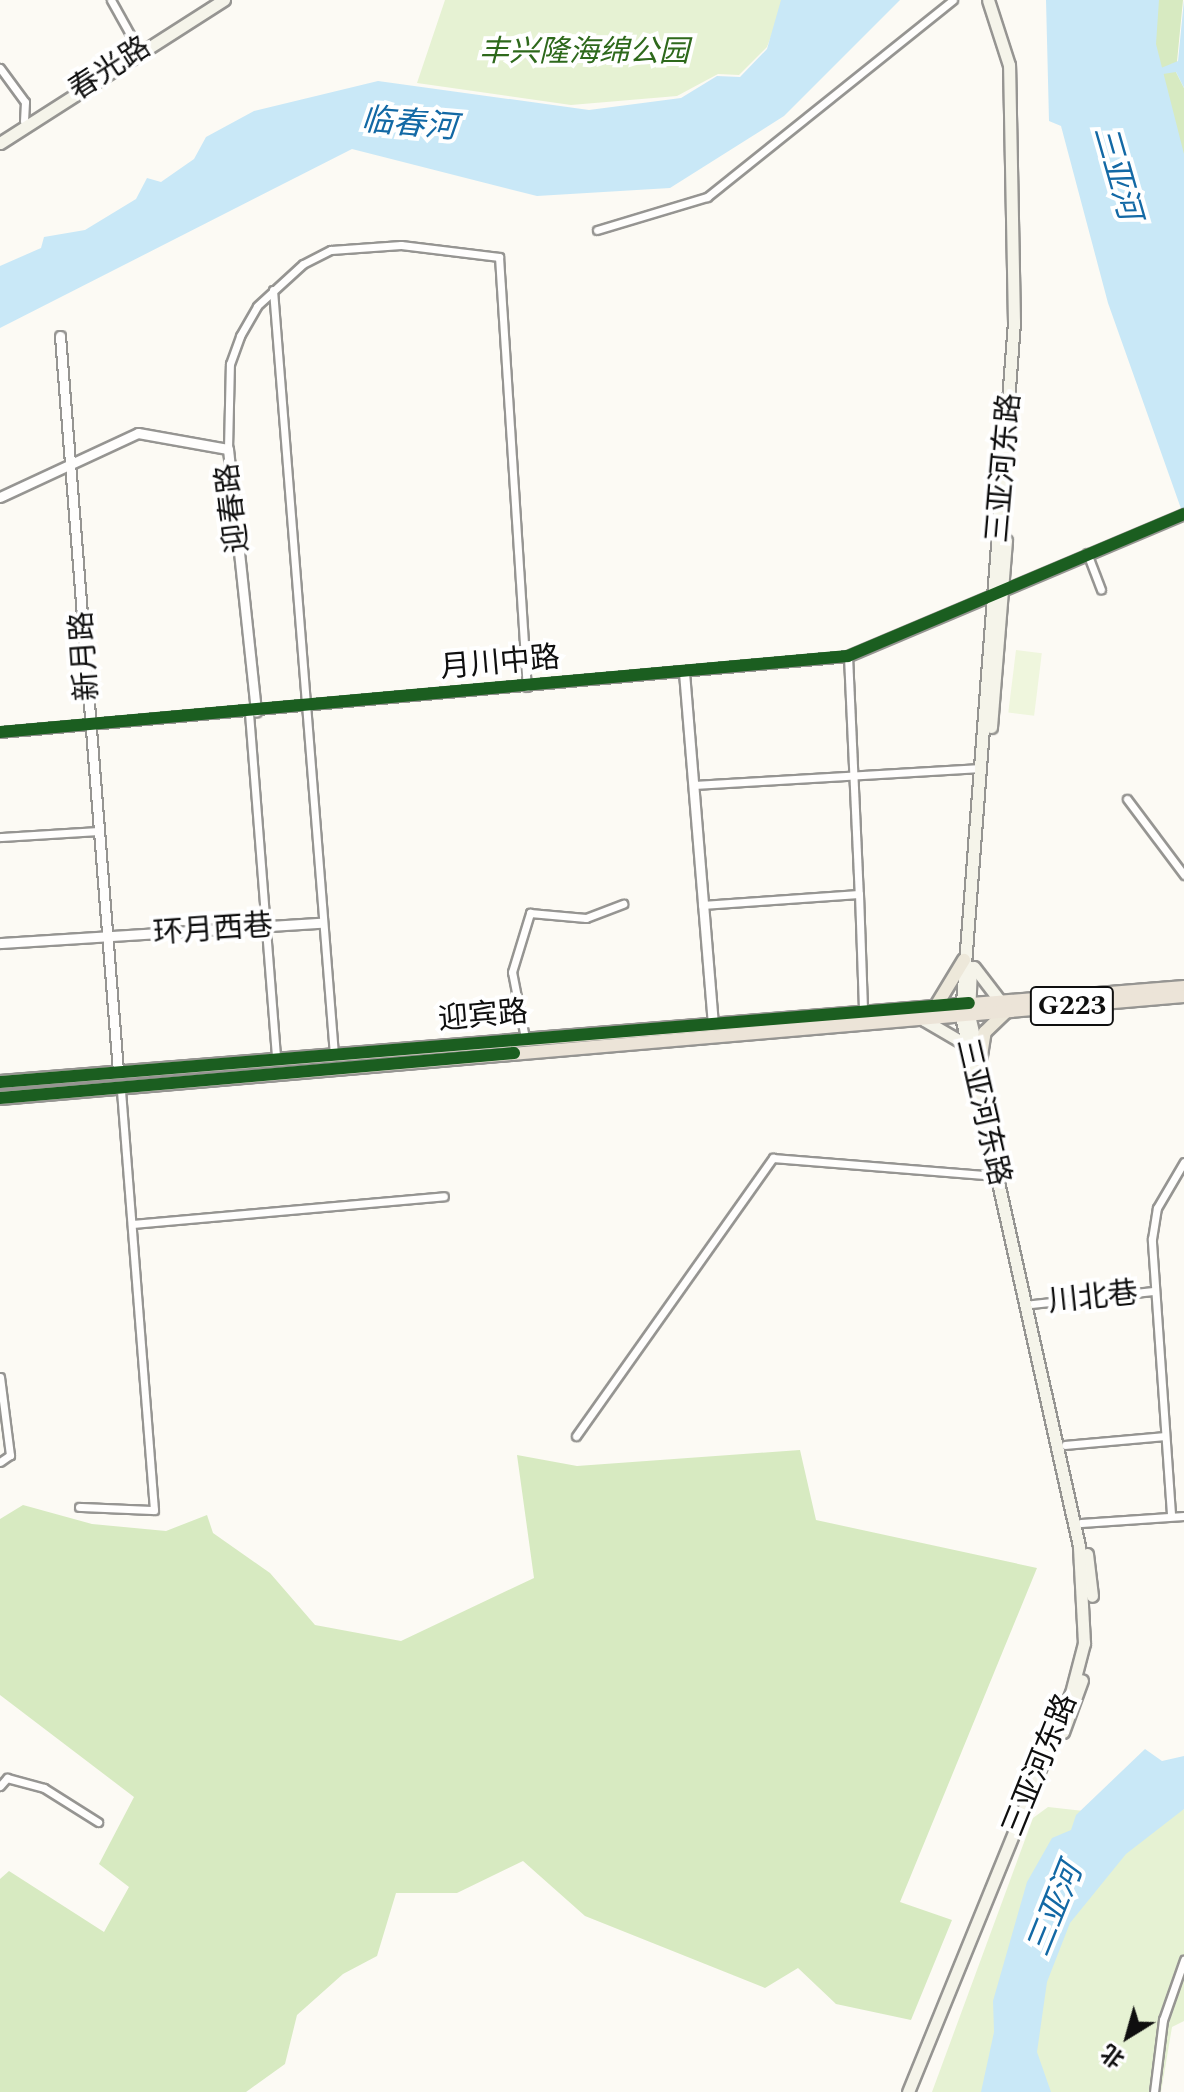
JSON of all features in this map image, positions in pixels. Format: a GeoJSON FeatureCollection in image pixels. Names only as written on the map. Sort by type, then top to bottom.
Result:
{"type":"FeatureCollection","features":[{"type":"Feature","properties":{"kind":"highway","name":"迎宾路"},"geometry":{"type":"LineString","coordinates":[[1003,1006],[1184,987]]}},
{"type":"Feature","properties":{"kind":"highway","name":"迎宾路"},"geometry":{"type":"LineString","coordinates":[[0,1098],[919,1019],[965,1009],[1184,996]]}},
{"type":"Feature","properties":{"kind":"highway","name":"迎宾路"},"geometry":{"type":"LineString","coordinates":[[0,1082],[863,1010],[936,1006],[965,1009]]}},
{"type":"Feature","properties":{"kind":"main road","name":"春光路"},"geometry":{"type":"LineString","coordinates":[[0,136],[209,0]]}},
{"type":"Feature","properties":{"kind":"main road","name":"春光路"},"geometry":{"type":"LineString","coordinates":[[0,143],[224,0]]}},
{"type":"Feature","properties":{"kind":"main road","name":"三亚河东路"},"geometry":{"type":"LineString","coordinates":[[908,2092],[1071,1693],[1084,1643],[1079,1546],[969,1047],[965,1009],[992,595],[1011,403],[1013,214],[1009,65],[988,0]]}},
{"type":"Feature","properties":{"kind":"main road","name":"三亚河东路"},"geometry":{"type":"LineString","coordinates":[[968,958],[1004,588],[1020,224],[1016,70],[996,0]]}},
{"type":"Feature","properties":{"kind":"main road"},"geometry":{"type":"LineString","coordinates":[[936,1006],[968,958],[981,982],[1003,1006],[985,1032],[980,1062]]}},
{"type":"Feature","properties":{"kind":"main road","name":"三亚河东路"},"geometry":{"type":"LineString","coordinates":[[916,2092],[1078,1696],[1091,1641],[1092,1578],[980,1062],[965,1009]]}},
{"type":"Feature","properties":{"kind":"main road"},"geometry":{"type":"LineString","coordinates":[[919,1019],[949,1029],[969,1047]]}},
{"type":"Feature","properties":{"kind":"street"},"geometry":{"type":"LineString","coordinates":[[111,0],[136,45]]}},
{"type":"Feature","properties":{"kind":"street"},"geometry":{"type":"LineString","coordinates":[[597,230],[707,197],[953,0]]}},
{"type":"Feature","properties":{"kind":"street"},"geometry":{"type":"LineString","coordinates":[[0,68],[25,102],[24,121]]}},
{"type":"Feature","properties":{"kind":"street"},"geometry":{"type":"LineString","coordinates":[[228,449],[230,364],[257,306],[273,290],[331,250],[401,245],[499,257],[527,687]]}},
{"type":"Feature","properties":{"kind":"street"},"geometry":{"type":"LineString","coordinates":[[273,290],[320,923],[334,1054]]}},
{"type":"Feature","properties":{"kind":"street","name":"新月路"},"geometry":{"type":"LineString","coordinates":[[60,336],[118,1072]]}},
{"type":"Feature","properties":{"kind":"street","name":"迎春路"},"geometry":{"type":"LineString","coordinates":[[0,497],[138,433],[228,449],[253,713]]}},
{"type":"Feature","properties":{"kind":"street","name":"月川中路"},"geometry":{"type":"LineString","coordinates":[[0,732],[253,713],[848,656],[1184,514]]}},
{"type":"Feature","properties":{"kind":"street"},"geometry":{"type":"LineString","coordinates":[[1087,553],[1101,589]]}},
{"type":"Feature","properties":{"kind":"street"},"geometry":{"type":"LineString","coordinates":[[848,656],[850,776],[859,894],[863,1010]]}},
{"type":"Feature","properties":{"kind":"street"},"geometry":{"type":"LineString","coordinates":[[684,672],[713,1023]]}},
{"type":"Feature","properties":{"kind":"street"},"geometry":{"type":"LineString","coordinates":[[253,713],[276,1059]]}},
{"type":"Feature","properties":{"kind":"street"},"geometry":{"type":"LineString","coordinates":[[693,785],[981,768]]}},
{"type":"Feature","properties":{"kind":"street"},"geometry":{"type":"LineString","coordinates":[[1127,799],[1184,875]]}},
{"type":"Feature","properties":{"kind":"street"},"geometry":{"type":"LineString","coordinates":[[0,837],[99,831]]}},
{"type":"Feature","properties":{"kind":"street"},"geometry":{"type":"LineString","coordinates":[[702,905],[859,894]]}},
{"type":"Feature","properties":{"kind":"street"},"geometry":{"type":"LineString","coordinates":[[525,1038],[512,972],[530,913],[586,918],[623,904]]}},
{"type":"Feature","properties":{"kind":"street","name":"环月西巷"},"geometry":{"type":"LineString","coordinates":[[0,943],[320,923]]}},
{"type":"Feature","properties":{"kind":"street"},"geometry":{"type":"LineString","coordinates":[[79,1507],[154,1510],[121,1088]]}},
{"type":"Feature","properties":{"kind":"street"},"geometry":{"type":"LineString","coordinates":[[576,1436],[773,1158],[999,1176]]}},
{"type":"Feature","properties":{"kind":"street","name":"川北巷"},"geometry":{"type":"LineString","coordinates":[[1171,1514],[1154,1291],[1157,1208],[1184,1162]]}},
{"type":"Feature","properties":{"kind":"street"},"geometry":{"type":"LineString","coordinates":[[133,1224],[444,1196]]}},
{"type":"Feature","properties":{"kind":"street","name":"川北巷"},"geometry":{"type":"LineString","coordinates":[[1032,1304],[1154,1291]]}},
{"type":"Feature","properties":{"kind":"street"},"geometry":{"type":"LineString","coordinates":[[0,1377],[10,1455],[0,1462]]}},
{"type":"Feature","properties":{"kind":"street"},"geometry":{"type":"LineString","coordinates":[[1065,1445],[1165,1436]]}},
{"type":"Feature","properties":{"kind":"street"},"geometry":{"type":"LineString","coordinates":[[1081,1523],[1171,1514],[1184,1516]]}},
{"type":"Feature","properties":{"kind":"street"},"geometry":{"type":"LineString","coordinates":[[0,1786],[7,1778],[44,1788],[98,1822]]}},
{"type":"Feature","properties":{"kind":"street"},"geometry":{"type":"LineString","coordinates":[[1154,2092],[1163,2020],[1184,1960]]}},
{"type":"Feature","properties":{"kind":"green space","name":"丰兴隆海绵公园"},"geometry":{"type":"Polygon","coordinates":[[[445,0],[781,0],[783,5],[767,47],[739,75],[718,74],[677,96],[571,105],[417,83],[445,0]]]}},
{"type":"Feature","properties":{"kind":"green space"},"geometry":{"type":"Polygon","coordinates":[[[1152,0],[1183,0],[1176,72],[1184,88],[1184,168],[1157,78],[1152,0]]]}},
{"type":"Feature","properties":{"kind":"green space"},"geometry":{"type":"Polygon","coordinates":[[[1016,650],[1042,653],[1034,716],[1008,713],[1016,650]]]}},
{"type":"Feature","properties":{"kind":"green space"},"geometry":{"type":"Polygon","coordinates":[[[800,1450],[816,1520],[1037,1568],[900,1902],[952,1920],[911,2020],[836,2004],[798,1968],[765,1988],[585,1916],[523,1861],[457,1893],[396,1893],[377,1956],[343,1974],[297,2015],[285,2064],[246,2092],[0,2092],[0,1879],[9,1871],[104,1932],[129,1887],[99,1864],[134,1797],[0,1695],[0,1519],[23,1505],[92,1524],[166,1531],[207,1515],[213,1533],[270,1573],[315,1625],[401,1641],[534,1578],[517,1455],[577,1466],[800,1450]]]}},
{"type":"Feature","properties":{"kind":"green space"},"geometry":{"type":"Polygon","coordinates":[[[1048,1807],[1164,1820],[1184,1809],[1184,2021],[1172,2027],[1161,2092],[932,2092],[1033,1818],[1048,1807]]]}},
{"type":"Feature","properties":{"kind":"water","name":"临春河"},"geometry":{"type":"Polygon","coordinates":[[[781,0],[900,0],[784,116],[670,188],[537,196],[352,149],[0,328],[0,266],[41,248],[44,237],[85,230],[136,199],[147,178],[161,182],[194,159],[206,137],[254,111],[378,81],[589,110],[681,98],[717,76],[740,77],[767,49],[781,0]]]}},
{"type":"Feature","properties":{"kind":"water","name":"三亚河"},"geometry":{"type":"Polygon","coordinates":[[[1046,0],[1159,0],[1156,44],[1184,154],[1184,517],[1108,303],[1061,126],[1049,121],[1046,0]]]}},
{"type":"Feature","properties":{"kind":"water"},"geometry":{"type":"Polygon","coordinates":[[[1184,0],[1184,88],[1176,72],[1163,74],[1161,68],[1178,61],[1184,0]]]}},
{"type":"Feature","properties":{"kind":"water","name":"三亚河"},"geometry":{"type":"Polygon","coordinates":[[[1145,1749],[1162,1761],[1184,1756],[1184,1809],[1126,1854],[1070,1923],[1047,1982],[1037,2052],[1051,2092],[981,2092],[994,2032],[993,2001],[1027,1882],[1052,1838],[1071,1830],[1076,1815],[1145,1749]]]}},
{"type":"Feature","properties":{"kind":"cycle path"},"geometry":{"type":"LineString","coordinates":[[0,732],[848,656],[1184,514]]}},
{"type":"Feature","properties":{"kind":"cycle path"},"geometry":{"type":"LineString","coordinates":[[0,1082],[969,1003]]}},
{"type":"Feature","properties":{"kind":"cycle path"},"geometry":{"type":"LineString","coordinates":[[0,1098],[514,1053]]}}]}
